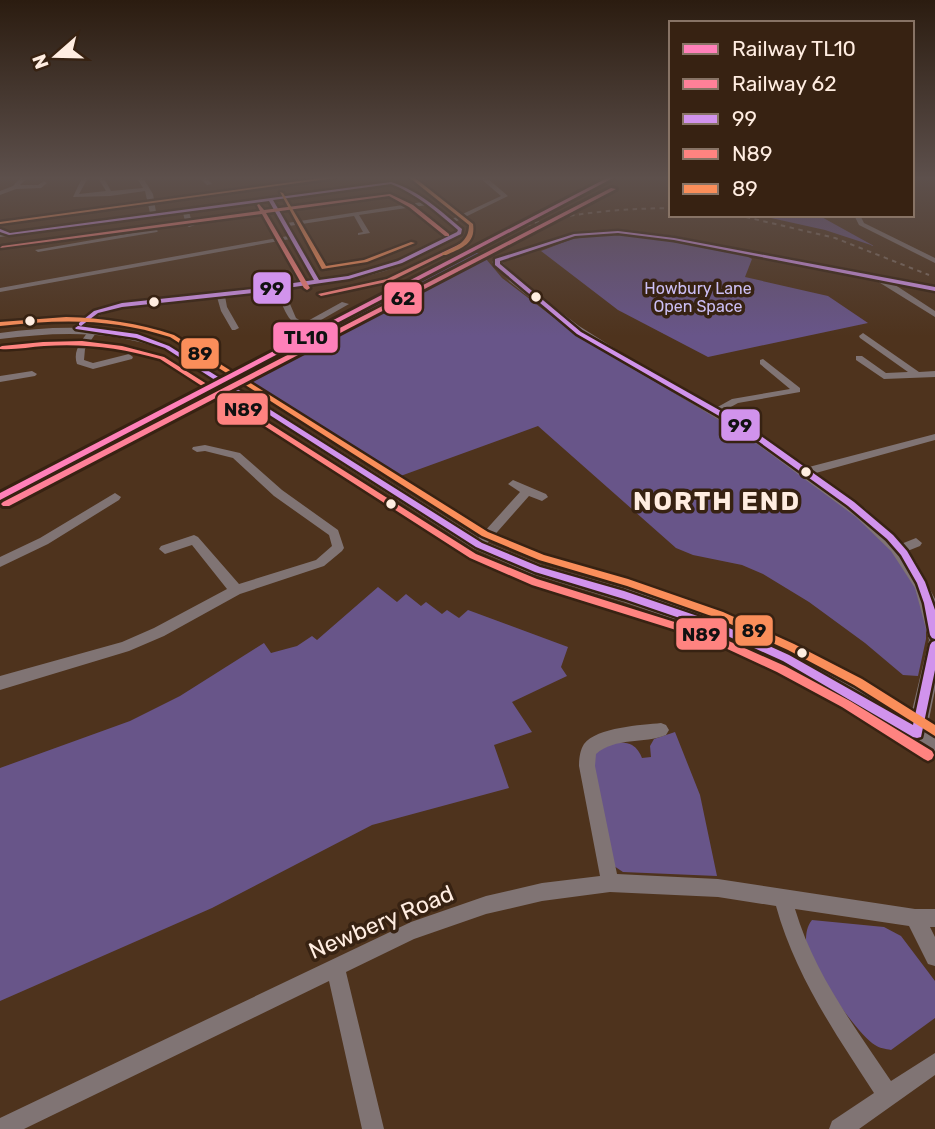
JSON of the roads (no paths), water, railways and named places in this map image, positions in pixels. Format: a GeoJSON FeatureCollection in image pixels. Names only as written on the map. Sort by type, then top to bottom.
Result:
{"type":"FeatureCollection","features":[{"type":"Feature","properties":{"kind":"street"},"geometry":{"type":"LineString","coordinates":[[0,233],[36,231]]}},
{"type":"Feature","properties":{"kind":"street"},"geometry":{"type":"LineString","coordinates":[[114,231],[114,236]]}},
{"type":"Feature","properties":{"kind":"street"},"geometry":{"type":"LineString","coordinates":[[38,250],[155,231]]}},
{"type":"Feature","properties":{"kind":"street"},"geometry":{"type":"LineString","coordinates":[[288,231],[311,265],[318,282]]}},
{"type":"Feature","properties":{"kind":"street"},"geometry":{"type":"LineString","coordinates":[[78,328],[88,316],[108,308],[279,288],[368,273],[417,254],[460,231]]}},
{"type":"Feature","properties":{"kind":"street"},"geometry":{"type":"LineString","coordinates":[[875,231],[935,261]]}},
{"type":"Feature","properties":{"kind":"street"},"geometry":{"type":"LineString","coordinates":[[935,289],[674,239],[609,232],[563,238],[497,260],[498,265],[513,279],[579,333],[717,411],[851,504],[900,549],[921,583],[929,603],[935,635]]}},
{"type":"Feature","properties":{"kind":"street"},"geometry":{"type":"LineString","coordinates":[[0,295],[0,290],[291,237]]}},
{"type":"Feature","properties":{"kind":"street"},"geometry":{"type":"LineString","coordinates":[[410,246],[417,254]]}},
{"type":"Feature","properties":{"kind":"street"},"geometry":{"type":"LineString","coordinates":[[880,279],[935,316]]}},
{"type":"Feature","properties":{"kind":"street"},"geometry":{"type":"LineString","coordinates":[[279,288],[293,319],[304,326],[345,303]]}},
{"type":"Feature","properties":{"kind":"street"},"geometry":{"type":"LineString","coordinates":[[221,293],[219,302],[235,328]]}},
{"type":"Feature","properties":{"kind":"street"},"geometry":{"type":"LineString","coordinates":[[0,336],[78,328],[137,336],[167,347],[479,545],[538,570],[624,595],[715,626],[786,658],[935,745]]}},
{"type":"Feature","properties":{"kind":"street"},"geometry":{"type":"LineString","coordinates":[[94,330],[82,346],[78,357],[80,362],[93,366],[129,357]]}},
{"type":"Feature","properties":{"kind":"street"},"geometry":{"type":"LineString","coordinates":[[863,336],[915,373]]}},
{"type":"Feature","properties":{"kind":"street"},"geometry":{"type":"LineString","coordinates":[[859,358],[884,376],[935,374]]}},
{"type":"Feature","properties":{"kind":"street"},"geometry":{"type":"LineString","coordinates":[[717,411],[736,401],[797,390],[763,362]]}},
{"type":"Feature","properties":{"kind":"street"},"geometry":{"type":"LineString","coordinates":[[0,379],[32,374]]}},
{"type":"Feature","properties":{"kind":"street"},"geometry":{"type":"LineString","coordinates":[[805,472],[935,436]]}},
{"type":"Feature","properties":{"kind":"street"},"geometry":{"type":"LineString","coordinates":[[0,683],[124,647],[159,632],[236,590],[320,563],[338,548],[334,533],[286,500],[236,455],[205,447],[197,449]]}},
{"type":"Feature","properties":{"kind":"street"},"geometry":{"type":"LineString","coordinates":[[513,484],[542,498]]}},
{"type":"Feature","properties":{"kind":"street"},"geometry":{"type":"LineString","coordinates":[[479,545],[527,491]]}},
{"type":"Feature","properties":{"kind":"street"},"geometry":{"type":"LineString","coordinates":[[0,562],[44,541],[115,497]]}},
{"type":"Feature","properties":{"kind":"street"},"geometry":{"type":"LineString","coordinates":[[165,549],[194,540],[236,590]]}},
{"type":"Feature","properties":{"kind":"street"},"geometry":{"type":"LineString","coordinates":[[900,549],[916,543]]}},
{"type":"Feature","properties":{"kind":"street"},"geometry":{"type":"LineString","coordinates":[[917,733],[935,645]]}},
{"type":"Feature","properties":{"kind":"street"},"geometry":{"type":"LineString","coordinates":[[610,883],[587,755],[596,743],[661,730]]}},
{"type":"Feature","properties":{"kind":"street","name":"Newbery Road"},"geometry":{"type":"LineString","coordinates":[[0,1129],[411,931],[486,905],[542,891],[610,883],[718,888],[915,918],[935,918]]}},
{"type":"Feature","properties":{"kind":"street"},"geometry":{"type":"LineString","coordinates":[[783,899],[791,933],[810,973],[888,1095]]}},
{"type":"Feature","properties":{"kind":"street"},"geometry":{"type":"LineString","coordinates":[[915,918],[935,957]]}},
{"type":"Feature","properties":{"kind":"street"},"geometry":{"type":"LineString","coordinates":[[335,967],[373,1129]]}},
{"type":"Feature","properties":{"kind":"street"},"geometry":{"type":"LineString","coordinates":[[840,1129],[935,1063]]}},
{"type":"Feature","properties":{"kind":"railway"},"geometry":{"type":"LineString","coordinates":[[492,237],[509,231]]}},
{"type":"Feature","properties":{"kind":"railway"},"geometry":{"type":"LineString","coordinates":[[804,231],[835,238],[929,275]]}},
{"type":"Feature","properties":{"kind":"rail line","name":"TL10"},"geometry":{"type":"LineString","coordinates":[[0,497],[510,231]]}},
{"type":"Feature","properties":{"kind":"rail line","name":"62"},"geometry":{"type":"LineString","coordinates":[[6,504],[533,231]]}},
{"type":"Feature","properties":{"kind":"district","name":"NORTH END"},"geometry":{"type":"Point","coordinates":[717,501]}},
{"type":"Feature","properties":{"kind":"park label","name":"Howbury Lane Open Space"},"geometry":{"type":"Point","coordinates":[698,297]}}]}
